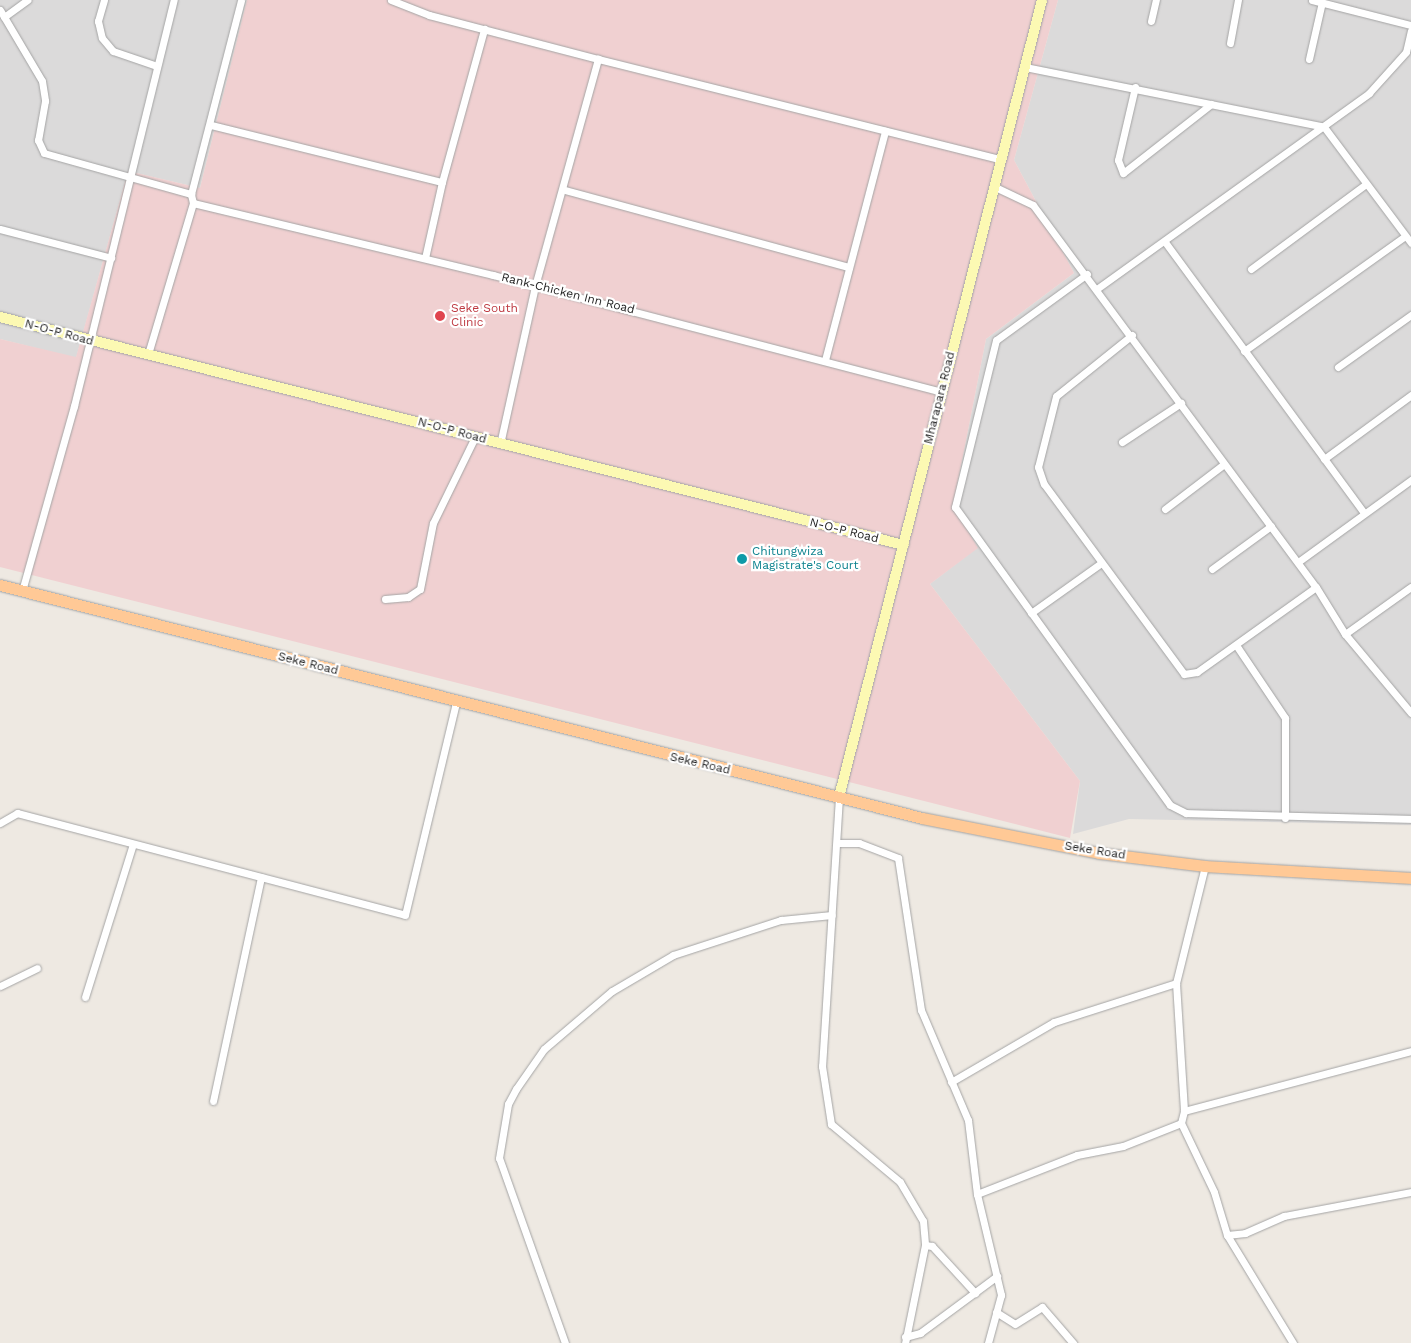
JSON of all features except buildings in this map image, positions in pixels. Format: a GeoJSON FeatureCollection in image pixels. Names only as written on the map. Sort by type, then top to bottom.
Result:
{"type":"FeatureCollection","features":[{"type":"Feature","properties":{"kind":"main road","name":"Seke Road"},"geometry":{"type":"LineString","coordinates":[[0,585],[456,702],[922,818],[1099,853],[1205,866],[1411,878]]}},
{"type":"Feature","properties":{"kind":"street"},"geometry":{"type":"LineString","coordinates":[[4,17],[26,0]]}},
{"type":"Feature","properties":{"kind":"street"},"geometry":{"type":"LineString","coordinates":[[104,0],[98,21],[102,38],[112,51],[156,66]]}},
{"type":"Feature","properties":{"kind":"street"},"geometry":{"type":"LineString","coordinates":[[22,591],[111,258],[156,66],[174,0]]}},
{"type":"Feature","properties":{"kind":"street"},"geometry":{"type":"LineString","coordinates":[[148,354],[193,204],[190,194],[211,125],[241,0]]}},
{"type":"Feature","properties":{"kind":"street"},"geometry":{"type":"LineString","coordinates":[[391,0],[484,29],[598,59],[1000,159]]}},
{"type":"Feature","properties":{"kind":"street","name":"Mharapara Road"},"geometry":{"type":"LineString","coordinates":[[839,797],[904,546],[993,186],[1042,0]]}},
{"type":"Feature","properties":{"kind":"street"},"geometry":{"type":"LineString","coordinates":[[1151,21],[1156,0]]}},
{"type":"Feature","properties":{"kind":"street"},"geometry":{"type":"LineString","coordinates":[[1230,43],[1238,0]]}},
{"type":"Feature","properties":{"kind":"street"},"geometry":{"type":"LineString","coordinates":[[1312,0],[1411,25]]}},
{"type":"Feature","properties":{"kind":"street"},"geometry":{"type":"LineString","coordinates":[[1309,60],[1322,2]]}},
{"type":"Feature","properties":{"kind":"street"},"geometry":{"type":"LineString","coordinates":[[0,10],[42,81],[45,101],[38,140],[44,153],[131,179],[190,194]]}},
{"type":"Feature","properties":{"kind":"street"},"geometry":{"type":"LineString","coordinates":[[424,258],[442,182],[484,29]]}},
{"type":"Feature","properties":{"kind":"street"},"geometry":{"type":"LineString","coordinates":[[1098,288],[1165,242],[1368,93],[1408,54],[1411,31]]}},
{"type":"Feature","properties":{"kind":"street"},"geometry":{"type":"LineString","coordinates":[[500,444],[536,286],[564,190],[598,59]]}},
{"type":"Feature","properties":{"kind":"street"},"geometry":{"type":"LineString","coordinates":[[1025,67],[1135,87],[1324,127],[1411,243]]}},
{"type":"Feature","properties":{"kind":"street"},"geometry":{"type":"LineString","coordinates":[[1135,87],[1118,160],[1123,173],[1210,104]]}},
{"type":"Feature","properties":{"kind":"street"},"geometry":{"type":"LineString","coordinates":[[211,125],[442,182]]}},
{"type":"Feature","properties":{"kind":"street"},"geometry":{"type":"LineString","coordinates":[[825,360],[885,131]]}},
{"type":"Feature","properties":{"kind":"street"},"geometry":{"type":"LineString","coordinates":[[1251,269],[1366,184]]}},
{"type":"Feature","properties":{"kind":"street"},"geometry":{"type":"LineString","coordinates":[[993,186],[1033,205],[1098,288],[1224,464],[1298,562],[1345,634],[1411,712]]}},
{"type":"Feature","properties":{"kind":"street"},"geometry":{"type":"LineString","coordinates":[[564,190],[849,267]]}},
{"type":"Feature","properties":{"kind":"street","name":"Rank-Chicken Inn Road"},"geometry":{"type":"LineString","coordinates":[[193,204],[536,286],[942,392]]}},
{"type":"Feature","properties":{"kind":"street"},"geometry":{"type":"LineString","coordinates":[[0,229],[111,258]]}},
{"type":"Feature","properties":{"kind":"street"},"geometry":{"type":"LineString","coordinates":[[1244,351],[1406,236]]}},
{"type":"Feature","properties":{"kind":"street"},"geometry":{"type":"LineString","coordinates":[[1165,242],[1364,513]]}},
{"type":"Feature","properties":{"kind":"street"},"geometry":{"type":"LineString","coordinates":[[1087,274],[996,340],[955,507],[1170,805],[1186,813],[1284,818],[1411,819]]}},
{"type":"Feature","properties":{"kind":"street"},"geometry":{"type":"LineString","coordinates":[[1338,367],[1411,315]]}},
{"type":"Feature","properties":{"kind":"street","name":"N-O-P Road"},"geometry":{"type":"LineString","coordinates":[[0,316],[89,341],[148,354],[904,546]]}},
{"type":"Feature","properties":{"kind":"street"},"geometry":{"type":"LineString","coordinates":[[1132,335],[1056,396],[1038,467],[1044,484],[1101,563],[1184,674],[1197,672],[1316,587]]}},
{"type":"Feature","properties":{"kind":"street"},"geometry":{"type":"LineString","coordinates":[[1324,459],[1411,394]]}},
{"type":"Feature","properties":{"kind":"street"},"geometry":{"type":"LineString","coordinates":[[1122,442],[1181,403]]}},
{"type":"Feature","properties":{"kind":"street"},"geometry":{"type":"LineString","coordinates":[[385,598],[408,597],[420,589],[433,523],[474,437]]}},
{"type":"Feature","properties":{"kind":"street"},"geometry":{"type":"LineString","coordinates":[[1165,509],[1224,464]]}},
{"type":"Feature","properties":{"kind":"street"},"geometry":{"type":"LineString","coordinates":[[1298,562],[1411,480]]}},
{"type":"Feature","properties":{"kind":"street"},"geometry":{"type":"LineString","coordinates":[[1212,569],[1270,526]]}},
{"type":"Feature","properties":{"kind":"street"},"geometry":{"type":"LineString","coordinates":[[1031,613],[1101,563]]}},
{"type":"Feature","properties":{"kind":"street"},"geometry":{"type":"LineString","coordinates":[[1345,634],[1411,586]]}},
{"type":"Feature","properties":{"kind":"street"},"geometry":{"type":"LineString","coordinates":[[1236,645],[1285,718],[1284,818]]}},
{"type":"Feature","properties":{"kind":"street"},"geometry":{"type":"LineString","coordinates":[[0,823],[17,813],[405,915],[456,702]]}},
{"type":"Feature","properties":{"kind":"street"},"geometry":{"type":"LineString","coordinates":[[839,797],[838,842],[822,1066],[830,1124],[900,1182],[924,1221],[925,1246],[905,1340]]}},
{"type":"Feature","properties":{"kind":"street"},"geometry":{"type":"LineString","coordinates":[[838,842],[859,843],[898,858],[921,1010],[968,1120],[977,1194],[1001,1295],[988,1343]]}},
{"type":"Feature","properties":{"kind":"street"},"geometry":{"type":"LineString","coordinates":[[85,997],[133,844]]}},
{"type":"Feature","properties":{"kind":"street"},"geometry":{"type":"LineString","coordinates":[[1205,866],[1176,983],[1184,1111],[1180,1124],[1214,1192],[1227,1235],[1293,1343]]}},
{"type":"Feature","properties":{"kind":"street"},"geometry":{"type":"LineString","coordinates":[[213,1102],[261,877]]}},
{"type":"Feature","properties":{"kind":"street"},"geometry":{"type":"LineString","coordinates":[[565,1343],[500,1158],[508,1104],[516,1089],[544,1049],[612,991],[673,955],[781,920],[832,915]]}},
{"type":"Feature","properties":{"kind":"street"},"geometry":{"type":"LineString","coordinates":[[0,986],[37,968]]}},
{"type":"Feature","properties":{"kind":"street"},"geometry":{"type":"LineString","coordinates":[[952,1082],[1054,1022],[1176,983]]}},
{"type":"Feature","properties":{"kind":"street"},"geometry":{"type":"LineString","coordinates":[[1184,1111],[1411,1051]]}},
{"type":"Feature","properties":{"kind":"street"},"geometry":{"type":"LineString","coordinates":[[977,1194],[1077,1155],[1123,1146],[1180,1124]]}},
{"type":"Feature","properties":{"kind":"street"},"geometry":{"type":"LineString","coordinates":[[1227,1235],[1245,1233],[1284,1216],[1411,1192]]}},
{"type":"Feature","properties":{"kind":"street"},"geometry":{"type":"LineString","coordinates":[[925,1246],[932,1246],[975,1292]]}},
{"type":"Feature","properties":{"kind":"street"},"geometry":{"type":"LineString","coordinates":[[905,1340],[920,1333],[997,1276]]}},
{"type":"Feature","properties":{"kind":"street"},"geometry":{"type":"LineString","coordinates":[[996,1312],[1015,1324],[1042,1307],[1073,1343]]}},
{"type":"Feature","properties":{"kind":"shaded area"},"geometry":{"type":"Polygon","coordinates":[[[0,0],[247,0],[200,188],[128,171],[76,358],[0,339],[0,0]]]}},
{"type":"Feature","properties":{"kind":"shaded area"},"geometry":{"type":"Polygon","coordinates":[[[247,0],[1058,0],[1014,160],[1074,273],[986,339],[953,506],[978,548],[930,584],[1080,781],[1070,838],[0,567],[0,339],[76,357],[128,171],[200,188],[247,0]]]}},
{"type":"Feature","properties":{"kind":"shaded area"},"geometry":{"type":"Polygon","coordinates":[[[1058,0],[1411,0],[1411,825],[1129,819],[1073,834],[1080,781],[930,584],[977,548],[953,506],[986,339],[1074,273],[1014,160],[1058,0]]]}},
{"type":"Feature","properties":{"kind":"place","name":"Seke South Clinic"},"geometry":{"type":"Point","coordinates":[440,316]}},
{"type":"Feature","properties":{"kind":"place","name":"Chitungwiza Magistrate's Court"},"geometry":{"type":"Point","coordinates":[742,559]}}]}
